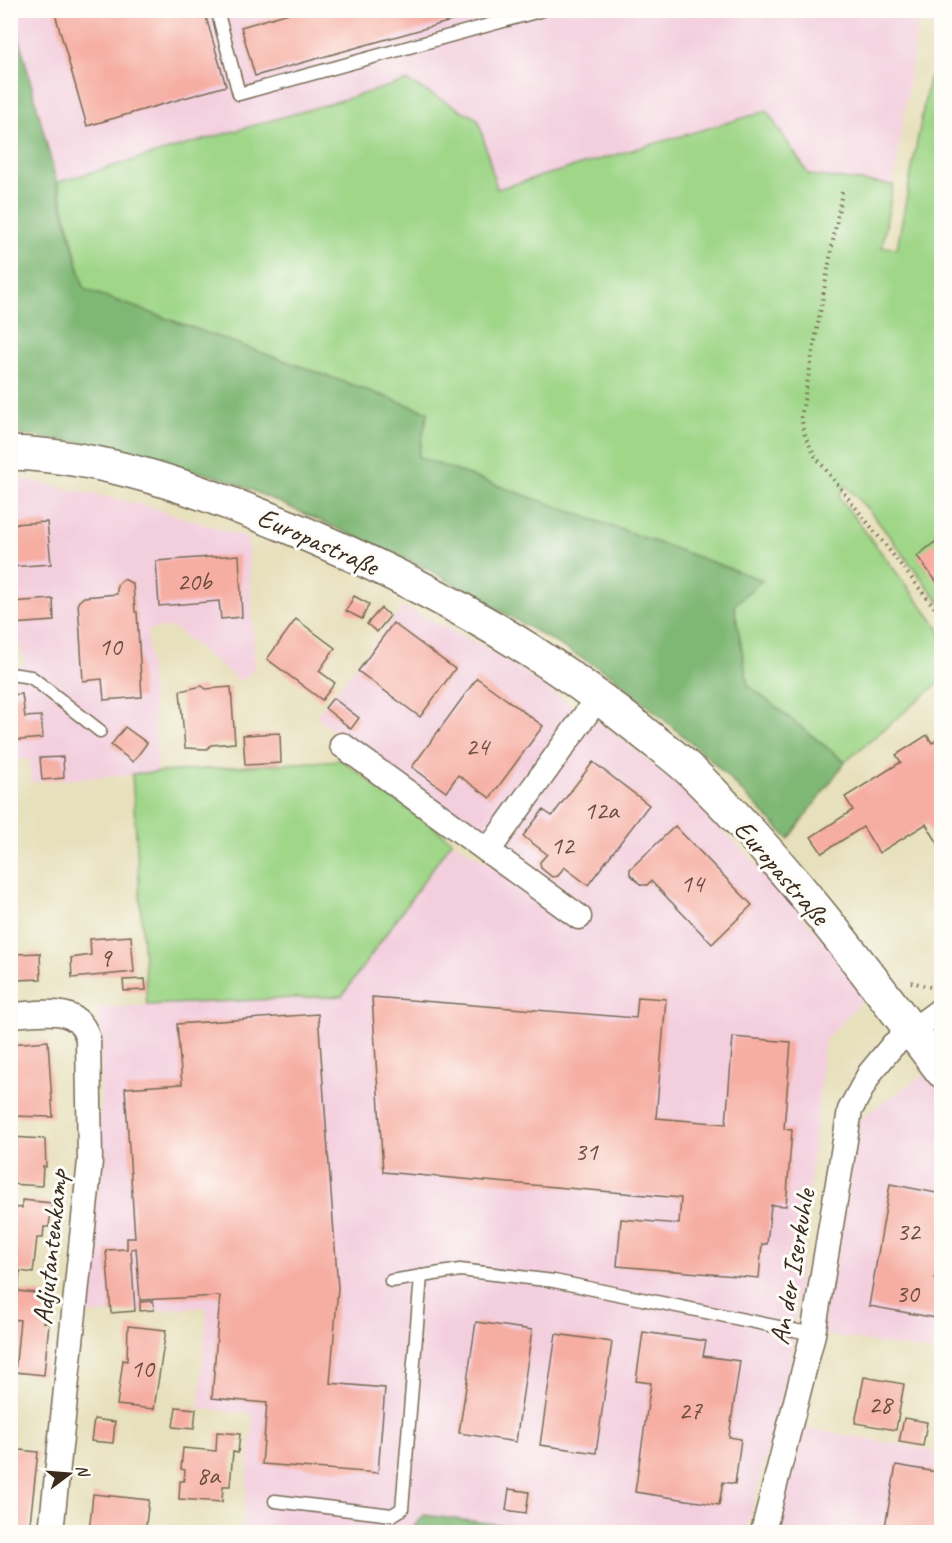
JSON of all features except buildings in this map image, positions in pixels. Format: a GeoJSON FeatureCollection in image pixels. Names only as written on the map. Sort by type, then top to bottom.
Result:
{"type":"FeatureCollection","features":[{"type":"Feature","properties":{"kind":"street","name":"Europastraße"},"geometry":{"type":"LineString","coordinates":[[10,453],[95,462],[162,478],[216,497],[342,549],[448,600],[491,624],[599,696],[696,775],[763,846],[814,907],[942,1071]]}},
{"type":"Feature","properties":{"kind":"street"},"geometry":{"type":"LineString","coordinates":[[488,851],[599,696]]}},
{"type":"Feature","properties":{"kind":"street"},"geometry":{"type":"LineString","coordinates":[[342,745],[579,917]]}},
{"type":"Feature","properties":{"kind":"street","name":"An der Iserkuhle"},"geometry":{"type":"LineString","coordinates":[[763,1533],[813,1334],[850,1110],[870,1073],[893,1045],[942,1009]]}},
{"type":"Feature","properties":{"kind":"street","name":"Adjutantenkamp"},"geometry":{"type":"LineString","coordinates":[[10,1015],[63,1014],[74,1017],[81,1023],[88,1039],[90,1161],[51,1533]]}},
{"type":"Feature","properties":{"kind":"lane"},"geometry":{"type":"LineString","coordinates":[[217,10],[240,94],[543,10]]}},
{"type":"Feature","properties":{"kind":"lane"},"geometry":{"type":"LineString","coordinates":[[10,674],[31,677],[100,730]]}},
{"type":"Feature","properties":{"kind":"lane"},"geometry":{"type":"LineString","coordinates":[[391,1281],[460,1270],[554,1281],[813,1334]]}},
{"type":"Feature","properties":{"kind":"lane"},"geometry":{"type":"LineString","coordinates":[[275,1501],[392,1515],[402,1509],[421,1276]]}},
{"type":"Feature","properties":{"kind":"path"},"geometry":{"type":"LineString","coordinates":[[842,192],[801,417],[805,436],[815,456],[942,617]]}},
{"type":"Feature","properties":{"kind":"shaded area"},"geometry":{"type":"Polygon","coordinates":[[[12,11],[920,11],[893,185],[809,175],[767,111],[497,189],[478,119],[407,81],[58,182],[12,11]]]}},
{"type":"Feature","properties":{"kind":"shaded area"},"geometry":{"type":"Polygon","coordinates":[[[933,11],[941,11],[941,80],[929,78],[933,11]]]}},
{"type":"Feature","properties":{"kind":"shaded area"},"geometry":{"type":"Polygon","coordinates":[[[11,479],[23,479],[144,505],[248,538],[255,667],[241,682],[173,627],[147,630],[158,773],[31,782],[29,759],[11,760],[11,667],[25,665],[21,646],[11,639],[11,479]]]}},
{"type":"Feature","properties":{"kind":"shaded area"},"geometry":{"type":"Polygon","coordinates":[[[403,607],[494,651],[577,709],[485,841],[315,717],[403,607]]]}},
{"type":"Feature","properties":{"kind":"shaded area"},"geometry":{"type":"Polygon","coordinates":[[[594,718],[663,772],[765,872],[869,993],[825,1040],[790,1364],[746,1532],[559,1532],[424,1515],[409,1532],[282,1532],[243,1528],[253,1414],[199,1408],[207,1307],[84,1315],[99,1164],[101,1073],[99,1008],[342,996],[452,841],[486,862],[594,718]]]}},
{"type":"Feature","properties":{"kind":"shaded area"},"geometry":{"type":"Polygon","coordinates":[[[928,1072],[942,1092],[941,1353],[821,1334],[860,1119],[928,1072]]]}},
{"type":"Feature","properties":{"kind":"shaded area"},"geometry":{"type":"Polygon","coordinates":[[[798,1427],[941,1452],[941,1532],[774,1532],[798,1427]]]}},
{"type":"Feature","properties":{"kind":"green space"},"geometry":{"type":"Polygon","coordinates":[[[12,10],[84,289],[428,412],[418,457],[762,580],[734,605],[748,685],[845,762],[789,839],[709,758],[613,676],[428,569],[229,480],[88,443],[11,434],[12,10]]]}},
{"type":"Feature","properties":{"kind":"green space"},"geometry":{"type":"Polygon","coordinates":[[[929,78],[941,80],[941,604],[873,515],[845,485],[839,497],[941,631],[941,681],[845,762],[748,685],[734,605],[762,580],[418,457],[428,412],[84,289],[58,182],[407,81],[478,119],[497,189],[767,111],[809,175],[893,185],[882,247],[897,248],[929,78]]]}},
{"type":"Feature","properties":{"kind":"green space"},"geometry":{"type":"Polygon","coordinates":[[[341,760],[452,841],[342,996],[147,1005],[132,774],[341,760]]]}},
{"type":"Feature","properties":{"kind":"green space"},"geometry":{"type":"Polygon","coordinates":[[[424,1515],[559,1532],[409,1532],[424,1515]]]}}]}
